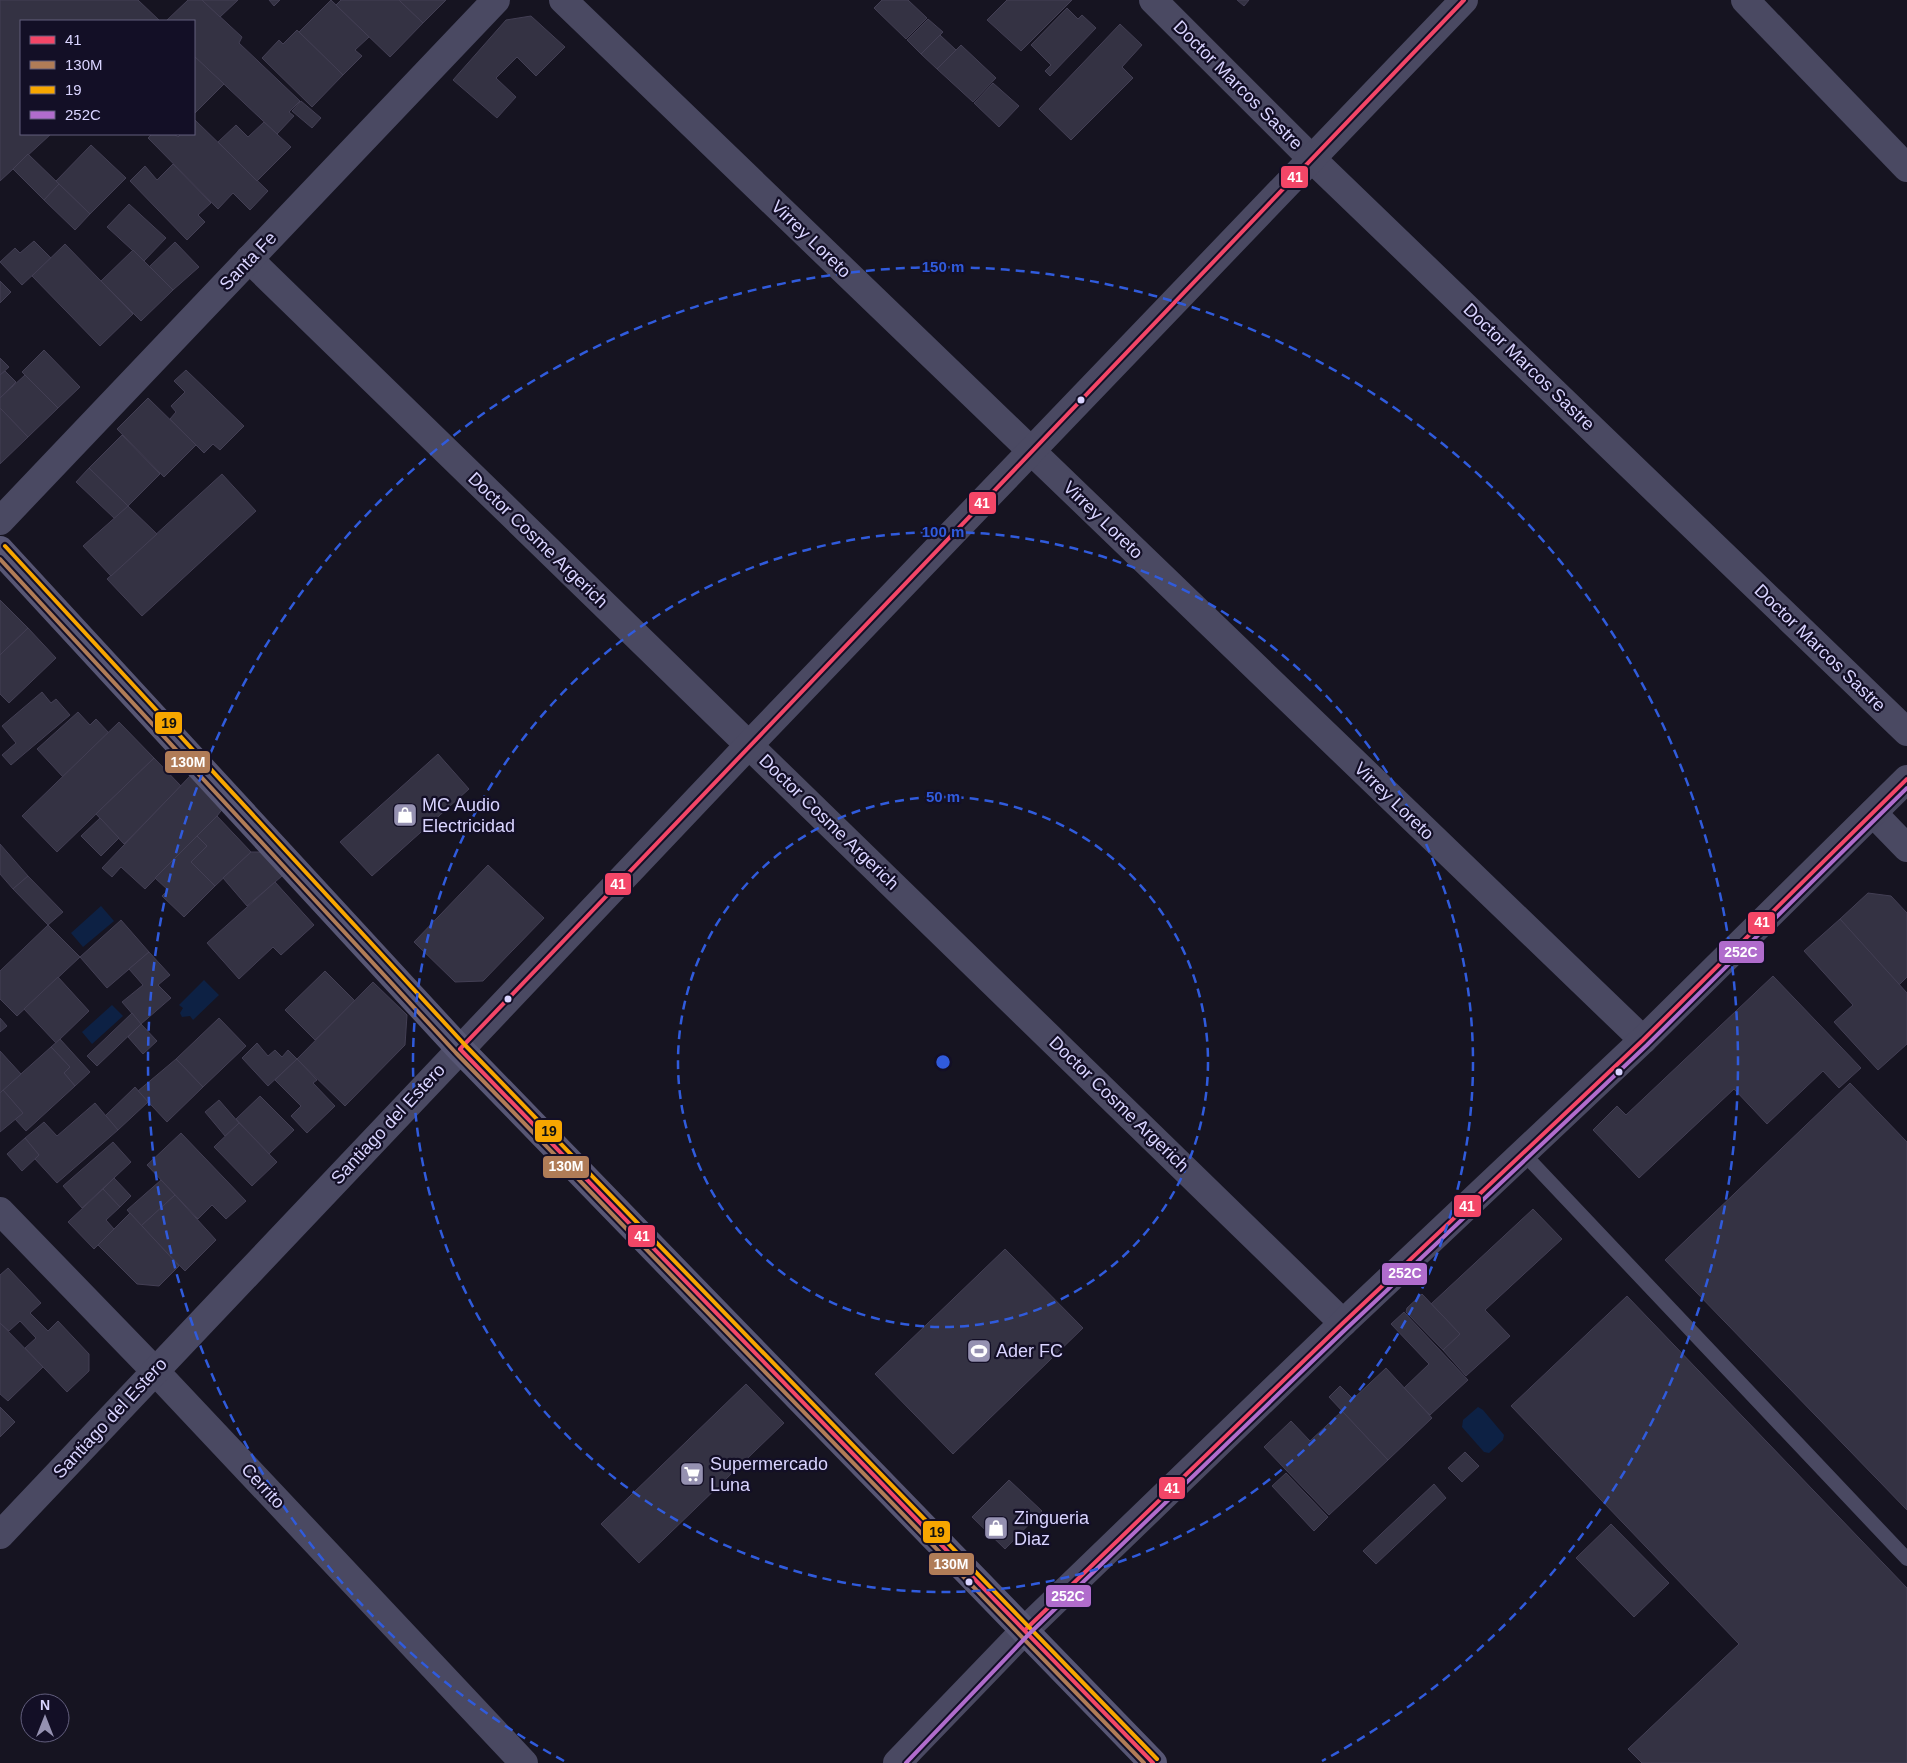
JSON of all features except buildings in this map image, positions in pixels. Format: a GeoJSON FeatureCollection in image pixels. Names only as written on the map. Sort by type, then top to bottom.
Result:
{"type":"FeatureCollection","features":[{"type":"Feature","properties":{"kind":"main road"},"geometry":{"type":"LineString","coordinates":[[0,550],[460,1049],[1153,1763]]}},
{"type":"Feature","properties":{"kind":"street","name":"Santa Fe"},"geometry":{"type":"LineString","coordinates":[[0,521],[496,0]]}},
{"type":"Feature","properties":{"kind":"street","name":"Virrey Loreto"},"geometry":{"type":"LineString","coordinates":[[563,0],[1642,1040]]}},
{"type":"Feature","properties":{"kind":"street","name":"Doctor Marcos Sastre"},"geometry":{"type":"LineString","coordinates":[[1152,0],[1311,158],[1907,732]]}},
{"type":"Feature","properties":{"kind":"street","name":"Santiago del Estero"},"geometry":{"type":"LineString","coordinates":[[0,1535],[749,745],[1464,0]]}},
{"type":"Feature","properties":{"kind":"street"},"geometry":{"type":"LineString","coordinates":[[1746,0],[1907,168]]}},
{"type":"Feature","properties":{"kind":"street","name":"Doctor Cosme Argerich"},"geometry":{"type":"LineString","coordinates":[[249,259],[1343,1323]]}},
{"type":"Feature","properties":{"kind":"street"},"geometry":{"type":"LineString","coordinates":[[898,1763],[1025,1630],[1343,1323],[1642,1040],[1907,779]]}},
{"type":"Feature","properties":{"kind":"street"},"geometry":{"type":"LineString","coordinates":[[1873,813],[1907,848]]}},
{"type":"Feature","properties":{"kind":"street","name":"Cerrito"},"geometry":{"type":"LineString","coordinates":[[0,1211],[154,1371],[524,1763]]}},
{"type":"Feature","properties":{"kind":"lane"},"geometry":{"type":"LineString","coordinates":[[1523,1153],[1907,1560]]}},
{"type":"Feature","properties":{"kind":"water"},"geometry":{"type":"Polygon","coordinates":[[[101,906],[114,921],[83,947],[71,933],[101,906]]]}},
{"type":"Feature","properties":{"kind":"water"},"geometry":{"type":"Polygon","coordinates":[[[204,980],[219,995],[193,1020],[190,1016],[182,1017],[180,1013],[183,1008],[179,1005],[204,980]]]}},
{"type":"Feature","properties":{"kind":"water"},"geometry":{"type":"Polygon","coordinates":[[[112,1005],[123,1016],[92,1044],[82,1032],[112,1005]]]}},
{"type":"Feature","properties":{"kind":"water"},"geometry":{"type":"Polygon","coordinates":[[[1478,1407],[1483,1410],[1504,1435],[1503,1440],[1489,1453],[1484,1452],[1462,1427],[1463,1420],[1478,1407]]]}},
{"type":"Feature","properties":{"kind":"transit line","name":"41"},"geometry":{"type":"LineString","coordinates":[[1153,1763],[460,1049],[1464,0]]}},
{"type":"Feature","properties":{"kind":"transit line","name":"19"},"geometry":{"type":"LineString","coordinates":[[5,546],[465,1045],[1157,1759]]}},
{"type":"Feature","properties":{"kind":"transit line","name":"130M"},"geometry":{"type":"LineString","coordinates":[[0,559],[456,1053],[1144,1763]]}},
{"type":"Feature","properties":{"kind":"transit line","name":"41"},"geometry":{"type":"LineString","coordinates":[[1025,1630],[1343,1323],[1643,1040],[1907,779]]}},
{"type":"Feature","properties":{"kind":"transit line","name":"252C"},"geometry":{"type":"LineString","coordinates":[[906,1763],[1029,1634],[1347,1328],[1647,1045],[1907,788]]}},
{"type":"Feature","properties":{"kind":"place","name":"MC Audio Electricidad"},"geometry":{"type":"Point","coordinates":[405,815]}},
{"type":"Feature","properties":{"kind":"place","name":"Ader FC"},"geometry":{"type":"Point","coordinates":[979,1351]}},
{"type":"Feature","properties":{"kind":"place","name":"Supermercado Luna"},"geometry":{"type":"Point","coordinates":[692,1474]}},
{"type":"Feature","properties":{"kind":"place","name":"Zingueria Diaz"},"geometry":{"type":"Point","coordinates":[996,1528]}}]}
